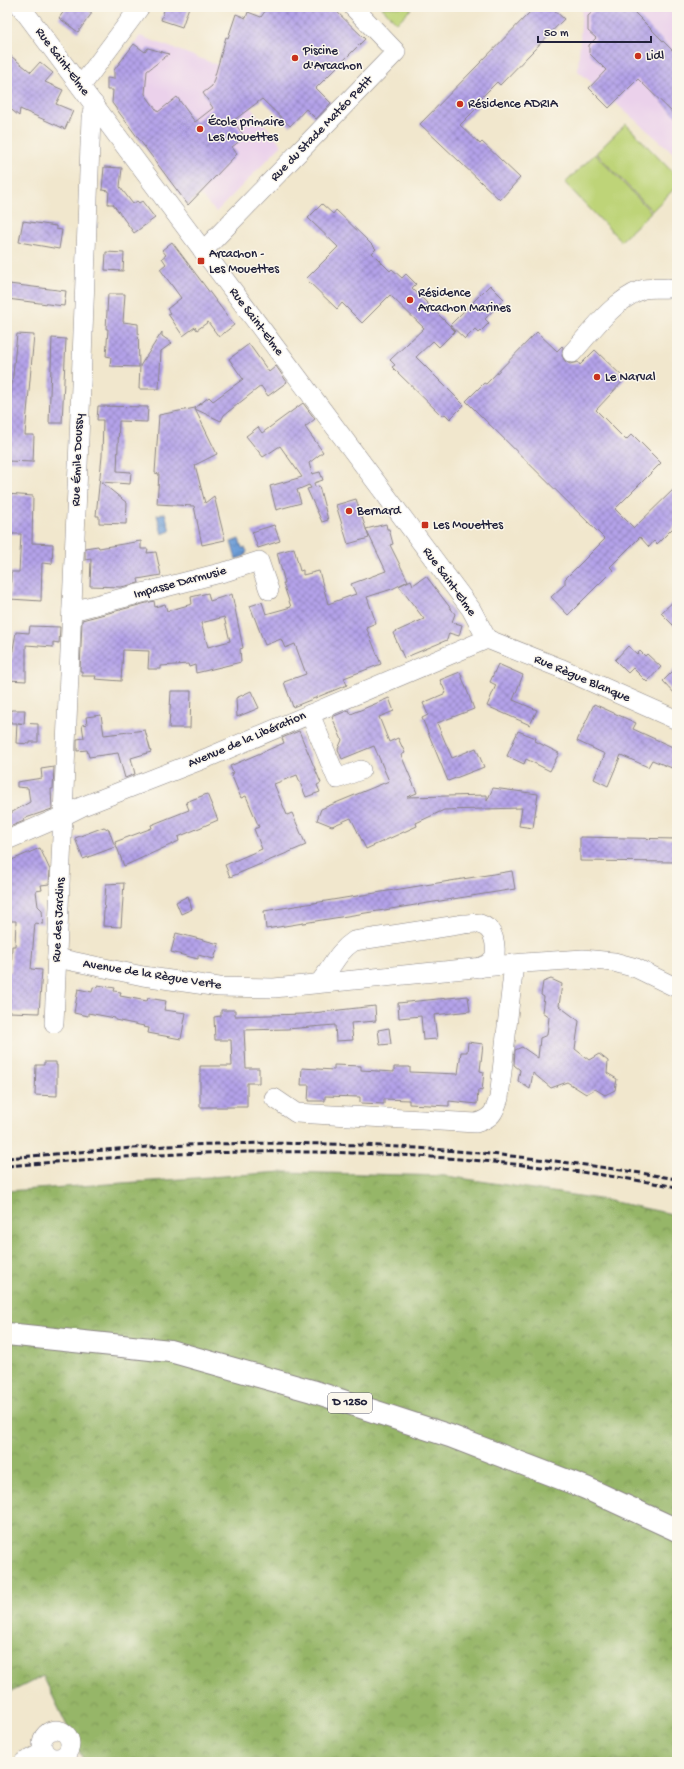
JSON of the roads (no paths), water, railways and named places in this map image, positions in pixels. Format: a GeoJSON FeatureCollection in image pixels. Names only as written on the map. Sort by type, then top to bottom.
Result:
{"type":"FeatureCollection","features":[{"type":"Feature","properties":{"kind":"main road","name":"D 1250"},"geometry":{"type":"LineString","coordinates":[[7,1334],[170,1351],[312,1391],[457,1439],[586,1488],[677,1530]]}},
{"type":"Feature","properties":{"kind":"street","name":"Rue Saint-Elme"},"geometry":{"type":"LineString","coordinates":[[21,7],[471,609],[487,639]]}},
{"type":"Feature","properties":{"kind":"street"},"geometry":{"type":"LineString","coordinates":[[81,86],[140,7]]}},
{"type":"Feature","properties":{"kind":"street","name":"Rue du Stade Matéo Petit"},"geometry":{"type":"LineString","coordinates":[[203,251],[396,52],[353,7]]}},
{"type":"Feature","properties":{"kind":"street","name":"Rue Émile Doussy"},"geometry":{"type":"LineString","coordinates":[[63,816],[91,118],[94,104]]}},
{"type":"Feature","properties":{"kind":"street"},"geometry":{"type":"LineString","coordinates":[[572,353],[613,308],[628,297],[642,290],[668,288]]}},
{"type":"Feature","properties":{"kind":"street","name":"Impasse Darmusie"},"geometry":{"type":"LineString","coordinates":[[72,611],[228,571],[259,561],[269,590]]}},
{"type":"Feature","properties":{"kind":"street","name":"Avenue de la Libération"},"geometry":{"type":"LineString","coordinates":[[7,840],[83,806],[209,757],[487,639]]}},
{"type":"Feature","properties":{"kind":"street","name":"Rue Règue Blanque"},"geometry":{"type":"LineString","coordinates":[[487,639],[560,668],[677,720]]}},
{"type":"Feature","properties":{"kind":"street"},"geometry":{"type":"LineString","coordinates":[[310,714],[337,779],[361,770]]}},
{"type":"Feature","properties":{"kind":"street","name":"Rue des Jardins"},"geometry":{"type":"LineString","coordinates":[[54,1023],[63,816]]}},
{"type":"Feature","properties":{"kind":"street","name":"Avenue de la Règue Verte"},"geometry":{"type":"LineString","coordinates":[[320,983],[343,948],[354,941],[464,924],[480,924],[491,932],[496,943],[495,957],[488,964],[479,968]]}},
{"type":"Feature","properties":{"kind":"street","name":"Avenue de la Règue Verte"},"geometry":{"type":"LineString","coordinates":[[57,958],[143,976],[219,987],[274,988],[514,964],[583,959],[614,962],[636,968],[677,988]]}},
{"type":"Feature","properties":{"kind":"street"},"geometry":{"type":"LineString","coordinates":[[274,1098],[296,1114],[476,1123],[486,1120],[494,1112],[499,1098],[514,964]]}},
{"type":"Feature","properties":{"kind":"street"},"geometry":{"type":"LineString","coordinates":[[24,1762],[44,1752]]}},
{"type":"Feature","properties":{"kind":"water"},"geometry":{"type":"Polygon","coordinates":[[[165,513],[170,531],[162,534],[157,515],[165,513]]]}},
{"type":"Feature","properties":{"kind":"water"},"geometry":{"type":"Polygon","coordinates":[[[239,539],[242,548],[245,548],[247,551],[245,556],[236,559],[231,542],[239,539]]]}},
{"type":"Feature","properties":{"kind":"railway"},"geometry":{"type":"LineString","coordinates":[[7,1158],[190,1145],[274,1143],[332,1144],[389,1146],[505,1155],[677,1179]]}},
{"type":"Feature","properties":{"kind":"railway"},"geometry":{"type":"LineString","coordinates":[[7,1166],[159,1155],[250,1152],[357,1153],[464,1159],[518,1164],[624,1178],[677,1187]]}},
{"type":"Feature","properties":{"kind":"place","name":"Lidl"},"geometry":{"type":"Point","coordinates":[638,56]}},
{"type":"Feature","properties":{"kind":"place","name":"Piscine d'Arcachon"},"geometry":{"type":"Point","coordinates":[295,58]}},
{"type":"Feature","properties":{"kind":"place","name":"Résidence ADRIA"},"geometry":{"type":"Point","coordinates":[460,104]}},
{"type":"Feature","properties":{"kind":"place","name":"École primaire Les Mouettes"},"geometry":{"type":"Point","coordinates":[200,129]}},
{"type":"Feature","properties":{"kind":"place","name":"Arcachon - Les Mouettes"},"geometry":{"type":"Point","coordinates":[201,261]}},
{"type":"Feature","properties":{"kind":"place","name":"Résidence Arcachon Marines"},"geometry":{"type":"Point","coordinates":[410,300]}},
{"type":"Feature","properties":{"kind":"place","name":"Le Narval"},"geometry":{"type":"Point","coordinates":[597,377]}},
{"type":"Feature","properties":{"kind":"place","name":"Bernard"},"geometry":{"type":"Point","coordinates":[349,511]}},
{"type":"Feature","properties":{"kind":"place","name":"Les Mouettes"},"geometry":{"type":"Point","coordinates":[425,525]}}]}
